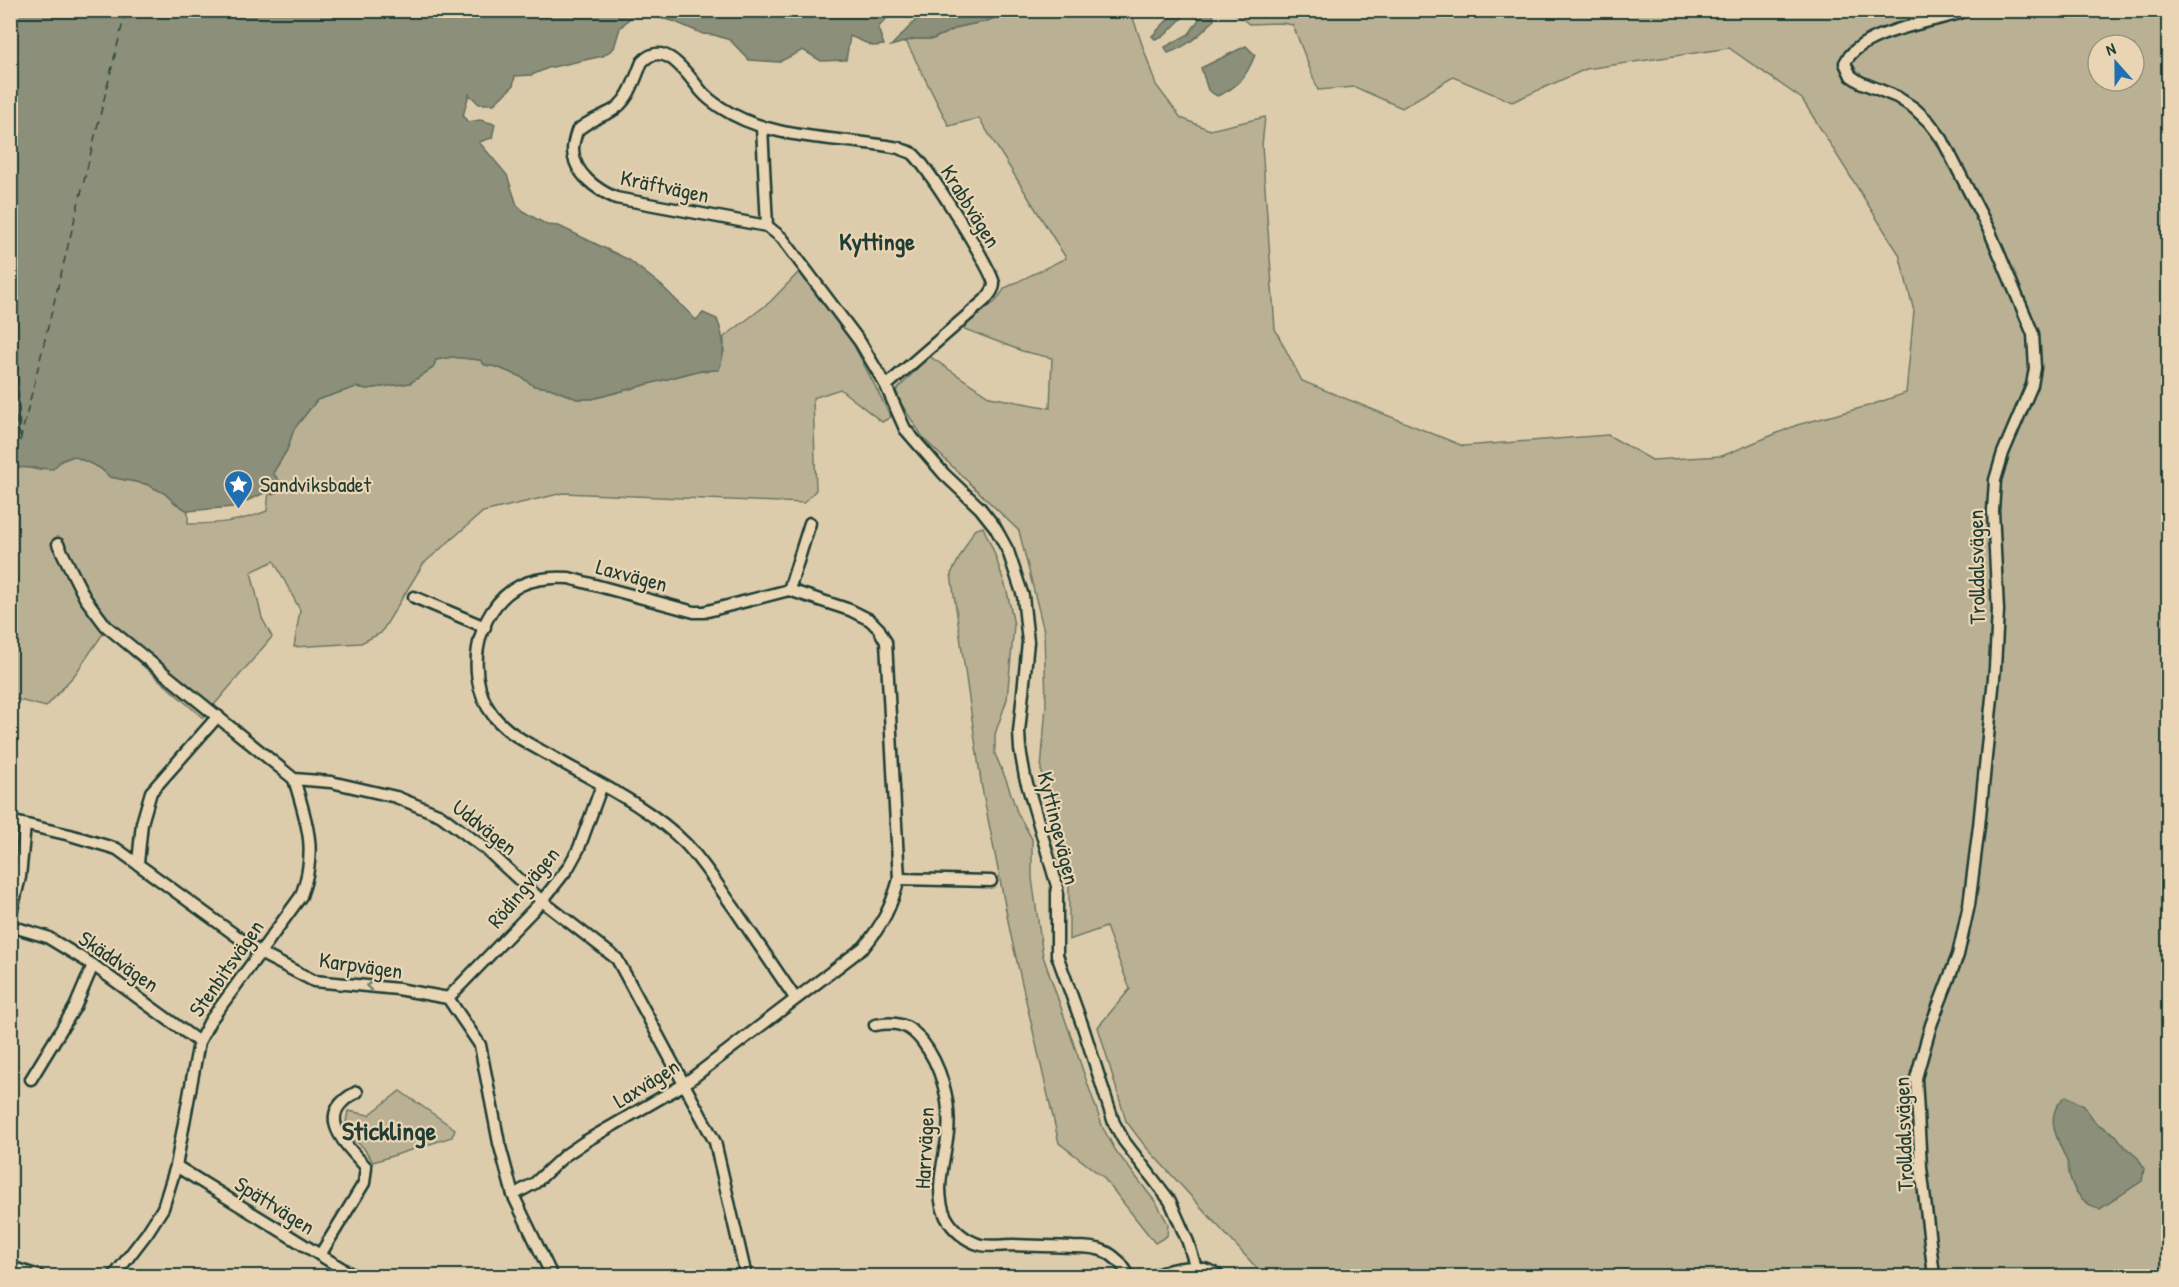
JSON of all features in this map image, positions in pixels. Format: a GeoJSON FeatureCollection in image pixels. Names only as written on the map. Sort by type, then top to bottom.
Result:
{"type":"FeatureCollection","features":[{"type":"Feature","properties":{"kind":"street","name":"Trolldalsvägen"},"geometry":{"type":"LineString","coordinates":[[1934,1276],[1921,1167],[1916,1078],[1931,1025],[1958,956],[1969,905],[1995,668],[1998,610],[1995,480],[2003,453],[2031,385],[2034,368],[2033,334],[1990,232],[1942,140],[1929,122],[1914,108],[1897,97],[1860,82],[1851,76],[1845,63],[1856,49],[1879,36],[1968,10]]}},
{"type":"Feature","properties":{"kind":"street","name":"Kräftvägen"},"geometry":{"type":"LineString","coordinates":[[762,127],[733,114],[705,95],[670,57],[661,54],[646,57],[626,99],[620,105],[612,112],[591,121],[577,131],[573,150],[576,161],[590,182],[602,192],[616,198],[767,226]]}},
{"type":"Feature","properties":{"kind":"street"},"geometry":{"type":"LineString","coordinates":[[762,127],[767,226],[782,238],[860,342],[885,386]]}},
{"type":"Feature","properties":{"kind":"street","name":"Krabbvägen"},"geometry":{"type":"LineString","coordinates":[[762,127],[790,134],[883,145],[912,153],[930,175],[990,274],[994,284],[992,292],[985,300],[885,386]]}},
{"type":"Feature","properties":{"kind":"street","name":"Kyttingevägen"},"geometry":{"type":"LineString","coordinates":[[885,386],[905,429],[944,474],[980,508],[995,527],[1017,574],[1023,596],[1028,642],[1019,732],[1020,749],[1025,777],[1057,886],[1057,955],[1114,1123],[1124,1141],[1170,1201],[1188,1242],[1196,1268]]}},
{"type":"Feature","properties":{"kind":"street"},"geometry":{"type":"LineString","coordinates":[[789,590],[810,523]]}},
{"type":"Feature","properties":{"kind":"street"},"geometry":{"type":"LineString","coordinates":[[58,544],[86,598],[106,626],[294,779]]}},
{"type":"Feature","properties":{"kind":"street","name":"Laxvägen"},"geometry":{"type":"LineString","coordinates":[[513,1195],[535,1183],[564,1156],[683,1084],[864,946],[878,930],[890,909],[899,879],[886,642],[879,629],[870,620],[850,610],[789,590],[720,609],[694,612],[569,578],[552,577],[520,585],[506,595],[495,608],[485,627],[476,660],[479,687],[487,708],[510,732],[644,810],[667,826],[705,866],[795,998]]}},
{"type":"Feature","properties":{"kind":"street"},"geometry":{"type":"LineString","coordinates":[[414,597],[485,627]]}},
{"type":"Feature","properties":{"kind":"street"},"geometry":{"type":"LineString","coordinates":[[138,863],[142,823],[151,792],[218,716]]}},
{"type":"Feature","properties":{"kind":"street","name":"Uddvägen"},"geometry":{"type":"LineString","coordinates":[[294,779],[331,782],[396,797],[431,810],[458,826],[542,901],[616,959],[715,1142],[746,1276]]}},
{"type":"Feature","properties":{"kind":"street","name":"Stenbitsvägen"},"geometry":{"type":"LineString","coordinates":[[114,1276],[163,1208],[176,1166],[199,1042],[210,1021],[301,896],[310,866],[311,849],[308,824],[294,779]]}},
{"type":"Feature","properties":{"kind":"street","name":"Rödingvägen"},"geometry":{"type":"LineString","coordinates":[[448,998],[542,901],[568,868],[579,848],[602,785]]}},
{"type":"Feature","properties":{"kind":"street","name":"Karpvägen"},"geometry":{"type":"LineString","coordinates":[[10,821],[117,849],[260,953],[314,981],[398,989],[448,998]]}},
{"type":"Feature","properties":{"kind":"street"},"geometry":{"type":"LineString","coordinates":[[10,918],[20,877],[25,825]]}},
{"type":"Feature","properties":{"kind":"street"},"geometry":{"type":"LineString","coordinates":[[899,879],[991,881]]}},
{"type":"Feature","properties":{"kind":"street","name":"Skäddvägen"},"geometry":{"type":"LineString","coordinates":[[10,926],[47,937],[93,965],[199,1042]]}},
{"type":"Feature","properties":{"kind":"street"},"geometry":{"type":"LineString","coordinates":[[31,1080],[75,1007],[93,965]]}},
{"type":"Feature","properties":{"kind":"street"},"geometry":{"type":"LineString","coordinates":[[448,998],[480,1046],[499,1143],[513,1195],[552,1276]]}},
{"type":"Feature","properties":{"kind":"street","name":"Harrvägen"},"geometry":{"type":"LineString","coordinates":[[875,1025],[891,1022],[907,1026],[920,1038],[936,1062],[948,1110],[940,1196],[942,1209],[953,1228],[980,1244],[1084,1247],[1102,1250],[1115,1257],[1129,1276]]}},
{"type":"Feature","properties":{"kind":"street"},"geometry":{"type":"LineString","coordinates":[[320,1256],[366,1176],[366,1167],[335,1130],[334,1119],[339,1107],[346,1098],[357,1092]]}},
{"type":"Feature","properties":{"kind":"street","name":"Spättvägen"},"geometry":{"type":"LineString","coordinates":[[176,1166],[354,1276]]}},
{"type":"Feature","properties":{"kind":"street"},"geometry":{"type":"LineString","coordinates":[[10,1267],[39,1276]]}},
{"type":"Feature","properties":{"kind":"street"},"geometry":{"type":"LineString","coordinates":[[1154,1276],[1173,1269],[1196,1268],[1203,1268],[1219,1276]]}},
{"type":"Feature","properties":{"kind":"shaded area"},"geometry":{"type":"Polygon","coordinates":[[[11,10],[893,11],[878,28],[884,45],[873,46],[850,36],[846,60],[821,61],[803,50],[779,62],[749,60],[730,40],[703,34],[673,21],[633,15],[620,28],[614,48],[603,56],[548,68],[532,75],[515,76],[513,86],[494,104],[479,104],[469,94],[463,116],[468,122],[480,120],[495,124],[492,138],[479,142],[507,175],[517,205],[547,225],[559,226],[629,260],[662,286],[696,320],[703,313],[717,319],[723,344],[723,357],[719,370],[697,371],[592,399],[577,399],[550,388],[534,386],[521,377],[497,367],[485,365],[480,360],[452,357],[436,360],[433,368],[410,383],[367,389],[356,387],[317,400],[294,429],[287,450],[273,473],[284,487],[272,495],[269,491],[233,507],[188,511],[164,493],[146,484],[110,477],[100,468],[74,456],[62,460],[53,469],[11,467],[11,10]]]}},
{"type":"Feature","properties":{"kind":"shaded area"},"geometry":{"type":"Polygon","coordinates":[[[909,11],[1011,11],[987,21],[959,27],[933,39],[914,39],[891,46],[915,21],[915,13],[909,11]]]}},
{"type":"Feature","properties":{"kind":"shaded area"},"geometry":{"type":"Polygon","coordinates":[[[1011,11],[1133,11],[1134,21],[1156,85],[1181,118],[1210,130],[1265,117],[1262,145],[1275,329],[1302,381],[1463,446],[1608,435],[1652,460],[1722,456],[1797,425],[1906,393],[1914,311],[1899,254],[1802,99],[1729,48],[1586,69],[1512,102],[1453,77],[1402,108],[1355,87],[1318,90],[1293,25],[1249,24],[1232,11],[2168,11],[2168,1276],[1264,1276],[1145,1146],[1126,1121],[1098,1027],[1130,989],[1106,927],[1069,940],[1069,861],[1041,770],[1046,705],[1044,631],[1019,531],[924,439],[902,405],[896,391],[929,356],[990,397],[1050,408],[1052,358],[1022,351],[962,328],[996,301],[1005,288],[1066,258],[979,118],[949,126],[906,41],[933,39],[959,27],[987,21],[1011,11]]]}},
{"type":"Feature","properties":{"kind":"shaded area"},"geometry":{"type":"Polygon","coordinates":[[[1176,11],[1187,11],[1187,13],[1165,35],[1155,39],[1152,36],[1176,11]]]}},
{"type":"Feature","properties":{"kind":"shaded area"},"geometry":{"type":"Polygon","coordinates":[[[1213,11],[1214,20],[1187,44],[1168,53],[1165,47],[1189,34],[1204,12],[1213,11]]]}},
{"type":"Feature","properties":{"kind":"shaded area"},"geometry":{"type":"Polygon","coordinates":[[[1246,46],[1255,55],[1241,80],[1231,89],[1217,96],[1208,90],[1201,68],[1246,46]]]}},
{"type":"Feature","properties":{"kind":"shaded area"},"geometry":{"type":"Polygon","coordinates":[[[801,270],[850,338],[891,417],[882,422],[840,389],[813,398],[816,490],[804,503],[563,493],[483,512],[423,564],[381,633],[361,643],[294,647],[300,610],[274,561],[251,572],[262,618],[272,637],[203,718],[104,632],[76,673],[46,707],[11,698],[10,467],[20,466],[38,470],[74,456],[100,468],[110,477],[146,484],[164,493],[188,511],[188,524],[218,523],[247,518],[267,511],[269,491],[284,487],[273,473],[287,450],[294,429],[317,400],[356,387],[367,389],[410,383],[433,368],[436,360],[452,357],[480,360],[485,365],[497,367],[521,377],[534,386],[550,388],[577,399],[592,399],[698,371],[708,372],[724,352],[724,337],[770,302],[801,270]]]}},
{"type":"Feature","properties":{"kind":"shaded area"},"geometry":{"type":"Polygon","coordinates":[[[983,527],[1007,591],[1014,625],[1007,699],[995,734],[995,754],[1017,812],[1032,839],[1032,878],[1043,956],[1103,1128],[1116,1151],[1157,1204],[1168,1224],[1167,1236],[1155,1243],[1103,1177],[1059,1143],[1011,936],[982,788],[951,574],[974,530],[983,527]]]}},
{"type":"Feature","properties":{"kind":"shaded area"},"geometry":{"type":"Polygon","coordinates":[[[400,1091],[455,1129],[452,1137],[373,1162],[363,1147],[344,1133],[348,1111],[369,1115],[400,1091]]]}},
{"type":"Feature","properties":{"kind":"shaded area"},"geometry":{"type":"Polygon","coordinates":[[[2066,1096],[2084,1106],[2096,1123],[2116,1135],[2124,1146],[2138,1158],[2144,1169],[2142,1181],[2100,1209],[2081,1198],[2074,1188],[2068,1164],[2054,1129],[2054,1112],[2066,1096]]]}},
{"type":"Feature","properties":{"kind":"ferry route"},"geometry":{"type":"LineString","coordinates":[[20,441],[126,10]]}},
{"type":"Feature","properties":{"kind":"ferry route"},"geometry":{"type":"LineString","coordinates":[[10,153],[20,437]]}},
{"type":"Feature","properties":{"kind":"ferry route"},"geometry":{"type":"LineString","coordinates":[[10,389],[19,434]]}},
{"type":"Feature","properties":{"kind":"place","name":"Sandviksbadet"},"geometry":{"type":"Point","coordinates":[239,510]}},
{"type":"Feature","properties":{"kind":"district","name":"Kyttinge"},"geometry":{"type":"Point","coordinates":[877,241]}},
{"type":"Feature","properties":{"kind":"district","name":"Sticklinge"},"geometry":{"type":"Point","coordinates":[389,1130]}}]}
